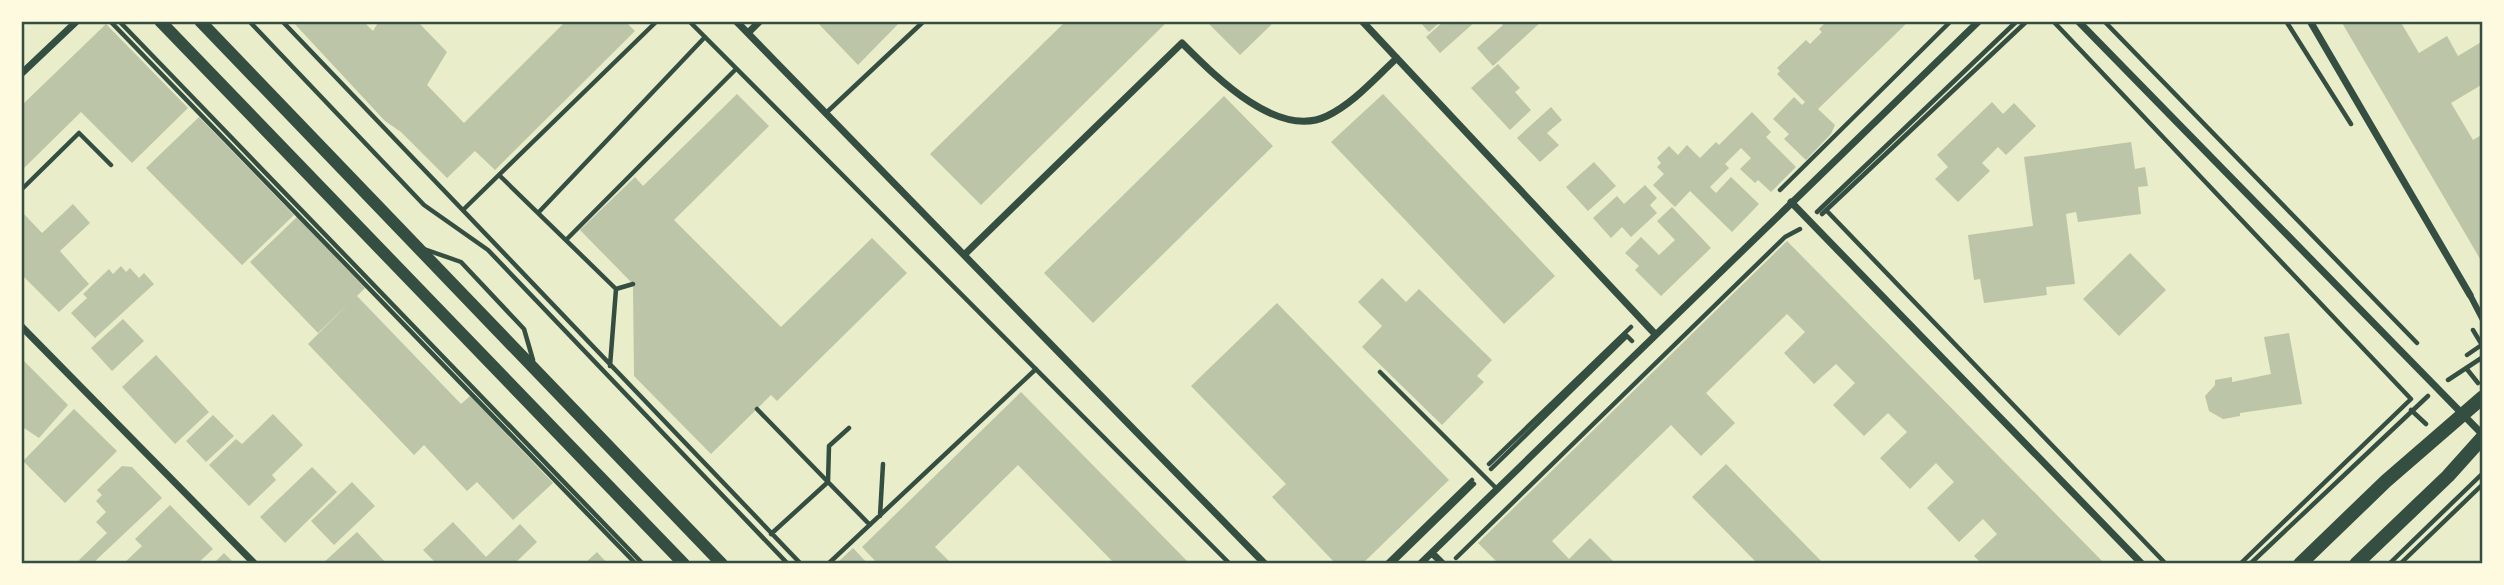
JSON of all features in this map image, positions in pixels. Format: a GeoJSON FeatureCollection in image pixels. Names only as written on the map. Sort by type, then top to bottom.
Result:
{"type":"FeatureCollection","features":[{"type":"Feature","properties":{"kind":"main road"},"geometry":{"type":"LineString","coordinates":[[2300,564],[2461,414],[2483,397]]}},
{"type":"Feature","properties":{"kind":"main road"},"geometry":{"type":"LineString","coordinates":[[2356,564],[2448,476],[2483,436]]}},
{"type":"Feature","properties":{"kind":"street"},"geometry":{"type":"LineString","coordinates":[[21,74],[76,21]]}},
{"type":"Feature","properties":{"kind":"street"},"geometry":{"type":"LineString","coordinates":[[160,21],[684,564]]}},
{"type":"Feature","properties":{"kind":"street"},"geometry":{"type":"LineString","coordinates":[[200,21],[722,564]]}},
{"type":"Feature","properties":{"kind":"street"},"geometry":{"type":"LineString","coordinates":[[736,21],[1265,564]]}},
{"type":"Feature","properties":{"kind":"street"},"geometry":{"type":"LineString","coordinates":[[748,33],[760,21]]}},
{"type":"Feature","properties":{"kind":"street"},"geometry":{"type":"LineString","coordinates":[[1362,21],[1655,334]]}},
{"type":"Feature","properties":{"kind":"street"},"geometry":{"type":"LineString","coordinates":[[1420,564],[1979,21]]}},
{"type":"Feature","properties":{"kind":"street"},"geometry":{"type":"LineString","coordinates":[[2078,21],[2326,272],[2483,436]]}},
{"type":"Feature","properties":{"kind":"street"},"geometry":{"type":"LineString","coordinates":[[2310,21],[2483,320]]}},
{"type":"Feature","properties":{"kind":"street"},"geometry":{"type":"LineString","coordinates":[[964,255],[1182,43],[1242,97],[1266,111],[1294,120],[1324,117],[1345,106],[1397,58]]}},
{"type":"Feature","properties":{"kind":"street"},"geometry":{"type":"LineString","coordinates":[[1791,202],[2142,564]]}},
{"type":"Feature","properties":{"kind":"street"},"geometry":{"type":"LineString","coordinates":[[21,326],[255,564]]}},
{"type":"Feature","properties":{"kind":"street"},"geometry":{"type":"LineString","coordinates":[[1432,553],[1443,564]]}},
{"type":"Feature","properties":{"kind":"lane"},"geometry":{"type":"LineString","coordinates":[[826,113],[924,21]]}},
{"type":"Feature","properties":{"kind":"lane"},"geometry":{"type":"LineString","coordinates":[[21,190],[79,133],[111,164]]}},
{"type":"Feature","properties":{"kind":"lane"},"geometry":{"type":"LineString","coordinates":[[420,248],[461,262],[470,271],[524,329],[535,368]]}},
{"type":"Feature","properties":{"kind":"lane"},"geometry":{"type":"LineString","coordinates":[[1380,372],[1497,489]]}},
{"type":"Feature","properties":{"kind":"path"},"geometry":{"type":"LineString","coordinates":[[110,21],[636,564]]}},
{"type":"Feature","properties":{"kind":"path"},"geometry":{"type":"LineString","coordinates":[[119,21],[643,564]]}},
{"type":"Feature","properties":{"kind":"path"},"geometry":{"type":"LineString","coordinates":[[249,21],[424,205],[488,250],[788,564]]}},
{"type":"Feature","properties":{"kind":"path"},"geometry":{"type":"LineString","coordinates":[[282,21],[801,564]]}},
{"type":"Feature","properties":{"kind":"path"},"geometry":{"type":"LineString","coordinates":[[464,209],[657,21]]}},
{"type":"Feature","properties":{"kind":"path"},"geometry":{"type":"LineString","coordinates":[[689,21],[1230,564]]}},
{"type":"Feature","properties":{"kind":"path"},"geometry":{"type":"LineString","coordinates":[[1773,198],[1951,21]]}},
{"type":"Feature","properties":{"kind":"path"},"geometry":{"type":"LineString","coordinates":[[1810,221],[2017,21]]}},
{"type":"Feature","properties":{"kind":"path"},"geometry":{"type":"LineString","coordinates":[[1450,564],[1785,237],[1826,210],[2027,21]]}},
{"type":"Feature","properties":{"kind":"path"},"geometry":{"type":"LineString","coordinates":[[2053,21],[2411,399],[2240,564]]}},
{"type":"Feature","properties":{"kind":"path"},"geometry":{"type":"LineString","coordinates":[[2104,21],[2425,351]]}},
{"type":"Feature","properties":{"kind":"path"},"geometry":{"type":"LineString","coordinates":[[538,213],[705,37]]}},
{"type":"Feature","properties":{"kind":"path"},"geometry":{"type":"LineString","coordinates":[[566,240],[736,69]]}},
{"type":"Feature","properties":{"kind":"path"},"geometry":{"type":"LineString","coordinates":[[499,176],[616,289],[610,367]]}},
{"type":"Feature","properties":{"kind":"path"},"geometry":{"type":"LineString","coordinates":[[1826,210],[2166,564]]}},
{"type":"Feature","properties":{"kind":"path"},"geometry":{"type":"LineString","coordinates":[[616,289],[633,284]]}},
{"type":"Feature","properties":{"kind":"path"},"geometry":{"type":"LineString","coordinates":[[1392,564],[1640,318]]}},
{"type":"Feature","properties":{"kind":"path"},"geometry":{"type":"LineString","coordinates":[[1386,564],[1627,336]]}},
{"type":"Feature","properties":{"kind":"path"},"geometry":{"type":"LineString","coordinates":[[2467,355],[2483,344]]}},
{"type":"Feature","properties":{"kind":"path"},"geometry":{"type":"LineString","coordinates":[[2483,358],[2466,368],[2483,389]]}},
{"type":"Feature","properties":{"kind":"path"},"geometry":{"type":"LineString","coordinates":[[828,564],[1036,369]]}},
{"type":"Feature","properties":{"kind":"path"},"geometry":{"type":"LineString","coordinates":[[757,409],[870,525]]}},
{"type":"Feature","properties":{"kind":"path"},"geometry":{"type":"LineString","coordinates":[[2250,564],[2411,410]]}},
{"type":"Feature","properties":{"kind":"path"},"geometry":{"type":"LineString","coordinates":[[771,534],[828,482],[829,446],[849,428]]}},
{"type":"Feature","properties":{"kind":"path"},"geometry":{"type":"LineString","coordinates":[[880,516],[883,464]]}},
{"type":"Feature","properties":{"kind":"path"},"geometry":{"type":"LineString","coordinates":[[2389,564],[2483,473]]}},
{"type":"Feature","properties":{"kind":"path"},"geometry":{"type":"LineString","coordinates":[[2400,564],[2483,484]]}},
{"type":"Feature","properties":{"kind":"building"},"geometry":{"type":"Polygon","coordinates":[[[292,21],[363,21],[373,31],[379,21],[417,21],[447,52],[427,85],[464,123],[566,21],[625,21],[635,31],[495,170],[475,151],[447,178],[401,132],[385,121],[292,21]]]}},
{"type":"Feature","properties":{"kind":"building"},"geometry":{"type":"Polygon","coordinates":[[[816,21],[901,21],[858,65],[816,21]]]}},
{"type":"Feature","properties":{"kind":"building"},"geometry":{"type":"Polygon","coordinates":[[[1066,21],[1168,21],[981,205],[930,154],[1066,21]]]}},
{"type":"Feature","properties":{"kind":"building"},"geometry":{"type":"Polygon","coordinates":[[[1206,21],[1275,21],[1240,55],[1206,21]]]}},
{"type":"Feature","properties":{"kind":"building"},"geometry":{"type":"Polygon","coordinates":[[[1419,21],[1441,21],[1429,32],[1419,21]]]}},
{"type":"Feature","properties":{"kind":"building"},"geometry":{"type":"Polygon","coordinates":[[[1444,21],[1476,21],[1440,53],[1426,37],[1444,21]]]}},
{"type":"Feature","properties":{"kind":"building"},"geometry":{"type":"Polygon","coordinates":[[[1499,21],[1542,21],[1493,66],[1477,48],[1503,25],[1499,21]]]}},
{"type":"Feature","properties":{"kind":"building"},"geometry":{"type":"Polygon","coordinates":[[[1827,21],[1909,21],[1818,109],[1835,125],[1831,134],[1806,160],[1784,139],[1789,134],[1773,119],[1794,97],[1802,105],[1805,102],[1777,74],[1780,71],[1777,68],[1806,40],[1810,44],[1822,32],[1819,29],[1827,21]]]}},
{"type":"Feature","properties":{"kind":"building"},"geometry":{"type":"Polygon","coordinates":[[[2341,21],[2400,21],[2419,53],[2447,36],[2458,56],[2483,41],[2483,84],[2451,103],[2473,140],[2483,134],[2483,264],[2341,21]]]}},
{"type":"Feature","properties":{"kind":"building"},"geometry":{"type":"Polygon","coordinates":[[[106,24],[188,108],[132,163],[81,112],[21,171],[21,106],[106,24]]]}},
{"type":"Feature","properties":{"kind":"building"},"geometry":{"type":"Polygon","coordinates":[[[1498,64],[1520,88],[1515,92],[1531,110],[1510,130],[1471,88],[1498,64]]]}},
{"type":"Feature","properties":{"kind":"building"},"geometry":{"type":"Polygon","coordinates":[[[737,94],[769,126],[674,220],[781,327],[872,238],[907,273],[777,401],[771,395],[711,454],[634,376],[633,284],[580,230],[635,177],[643,186],[737,94]]]}},
{"type":"Feature","properties":{"kind":"building"},"geometry":{"type":"Polygon","coordinates":[[[1383,94],[1555,276],[1504,324],[1331,142],[1383,94]]]}},
{"type":"Feature","properties":{"kind":"building"},"geometry":{"type":"Polygon","coordinates":[[[1224,96],[1273,146],[1093,323],[1044,273],[1224,96]]]}},
{"type":"Feature","properties":{"kind":"building"},"geometry":{"type":"Polygon","coordinates":[[[1992,102],[2003,114],[2014,103],[2036,126],[2006,155],[1998,147],[1982,163],[1990,171],[1958,202],[1935,179],[1948,167],[1937,155],[1992,102]]]}},
{"type":"Feature","properties":{"kind":"building"},"geometry":{"type":"Polygon","coordinates":[[[1551,107],[1562,120],[1547,133],[1559,145],[1540,162],[1517,138],[1551,107]]]}},
{"type":"Feature","properties":{"kind":"building"},"geometry":{"type":"Polygon","coordinates":[[[1752,112],[1771,132],[1766,137],[1796,167],[1771,192],[1758,180],[1755,183],[1740,169],[1751,158],[1741,148],[1725,164],[1729,168],[1710,187],[1716,193],[1731,177],[1759,204],[1732,232],[1690,191],[1675,207],[1653,185],[1664,174],[1657,167],[1661,163],[1657,158],[1669,146],[1678,155],[1687,145],[1700,158],[1716,142],[1719,145],[1752,112]]]}},
{"type":"Feature","properties":{"kind":"building"},"geometry":{"type":"Polygon","coordinates":[[[199,117],[294,215],[242,265],[146,168],[199,117]]]}},
{"type":"Feature","properties":{"kind":"building"},"geometry":{"type":"Polygon","coordinates":[[[2131,142],[2135,169],[2145,167],[2148,186],[2138,187],[2141,214],[2078,222],[2076,212],[2066,214],[2075,284],[2046,287],[2047,295],[1984,303],[1980,279],[1974,280],[1968,235],[2033,226],[2024,157],[2131,142]]]}},
{"type":"Feature","properties":{"kind":"building"},"geometry":{"type":"Polygon","coordinates":[[[1594,162],[1616,186],[1588,211],[1566,187],[1594,162]]]}},
{"type":"Feature","properties":{"kind":"building"},"geometry":{"type":"Polygon","coordinates":[[[1645,185],[1657,198],[1650,205],[1657,213],[1631,237],[1622,227],[1611,238],[1593,218],[1617,196],[1624,204],[1645,185]]]}},
{"type":"Feature","properties":{"kind":"building"},"geometry":{"type":"Polygon","coordinates":[[[73,204],[90,223],[60,251],[89,284],[59,312],[21,274],[21,216],[24,214],[42,233],[73,204]]]}},
{"type":"Feature","properties":{"kind":"building"},"geometry":{"type":"Polygon","coordinates":[[[1672,207],[1711,248],[1661,296],[1635,270],[1639,266],[1625,253],[1641,237],[1659,255],[1675,240],[1657,221],[1672,207]]]}},
{"type":"Feature","properties":{"kind":"building"},"geometry":{"type":"Polygon","coordinates":[[[297,217],[365,288],[357,296],[461,404],[470,396],[553,483],[513,520],[477,482],[467,491],[424,445],[414,455],[308,344],[349,303],[318,333],[250,262],[297,217]]]}},
{"type":"Feature","properties":{"kind":"building"},"geometry":{"type":"Polygon","coordinates":[[[1787,241],[2105,564],[1982,564],[1974,556],[1997,534],[1983,519],[1959,542],[1927,508],[1954,482],[1936,463],[1910,489],[1880,458],[1907,432],[1888,413],[1864,436],[1833,405],[1855,383],[1836,364],[1814,384],[1784,353],[1805,332],[1787,314],[1706,393],[1735,423],[1701,456],[1671,425],[1552,541],[1569,559],[1590,538],[1616,564],[1499,564],[1478,543],[1787,241]]]}},
{"type":"Feature","properties":{"kind":"building"},"geometry":{"type":"Polygon","coordinates":[[[2130,253],[2166,290],[2119,336],[2083,299],[2130,253]]]}},
{"type":"Feature","properties":{"kind":"building"},"geometry":{"type":"Polygon","coordinates":[[[121,266],[126,272],[130,268],[139,278],[144,273],[154,284],[95,338],[71,313],[87,298],[83,294],[109,269],[113,274],[121,266]]]}},
{"type":"Feature","properties":{"kind":"building"},"geometry":{"type":"Polygon","coordinates":[[[1382,278],[1406,302],[1419,289],[1492,360],[1477,376],[1484,382],[1442,425],[1362,347],[1382,326],[1358,302],[1382,278]]]}},
{"type":"Feature","properties":{"kind":"building"},"geometry":{"type":"Polygon","coordinates":[[[1277,303],[1449,480],[1362,564],[1336,564],[1272,497],[1286,484],[1191,386],[1277,303]]]}},
{"type":"Feature","properties":{"kind":"building"},"geometry":{"type":"Polygon","coordinates":[[[123,319],[144,341],[112,371],[91,348],[123,319]]]}},
{"type":"Feature","properties":{"kind":"building"},"geometry":{"type":"Polygon","coordinates":[[[2289,333],[2302,404],[2240,413],[2240,416],[2223,419],[2209,411],[2205,396],[2215,385],[2215,380],[2232,377],[2232,382],[2271,374],[2264,337],[2289,333]]]}},
{"type":"Feature","properties":{"kind":"building"},"geometry":{"type":"Polygon","coordinates":[[[156,355],[209,412],[175,444],[122,387],[156,355]]]}},
{"type":"Feature","properties":{"kind":"building"},"geometry":{"type":"Polygon","coordinates":[[[21,358],[68,405],[39,438],[21,426],[21,358]]]}},
{"type":"Feature","properties":{"kind":"building"},"geometry":{"type":"Polygon","coordinates":[[[1021,392],[1190,564],[1115,564],[1018,465],[935,547],[949,561],[945,564],[878,564],[862,547],[1021,392]]]}},
{"type":"Feature","properties":{"kind":"building"},"geometry":{"type":"Polygon","coordinates":[[[74,409],[117,451],[65,503],[23,461],[74,409]]]}},
{"type":"Feature","properties":{"kind":"building"},"geometry":{"type":"Polygon","coordinates":[[[273,414],[303,445],[272,475],[276,480],[249,506],[209,465],[236,439],[242,444],[273,414]]]}},
{"type":"Feature","properties":{"kind":"building"},"geometry":{"type":"Polygon","coordinates":[[[213,415],[234,436],[206,462],[186,441],[213,415]]]}},
{"type":"Feature","properties":{"kind":"building"},"geometry":{"type":"Polygon","coordinates":[[[1726,464],[1824,564],[1758,564],[1692,497],[1726,464]]]}},
{"type":"Feature","properties":{"kind":"building"},"geometry":{"type":"Polygon","coordinates":[[[122,466],[132,467],[162,498],[92,564],[83,564],[79,560],[107,533],[96,522],[106,512],[96,501],[102,495],[97,490],[122,466]]]}},
{"type":"Feature","properties":{"kind":"building"},"geometry":{"type":"Polygon","coordinates":[[[312,467],[337,492],[285,543],[260,517],[312,467]]]}},
{"type":"Feature","properties":{"kind":"building"},"geometry":{"type":"Polygon","coordinates":[[[352,482],[375,506],[334,545],[311,521],[352,482]]]}},
{"type":"Feature","properties":{"kind":"building"},"geometry":{"type":"Polygon","coordinates":[[[170,505],[213,549],[197,564],[123,564],[142,546],[135,539],[170,505]]]}},
{"type":"Feature","properties":{"kind":"building"},"geometry":{"type":"Polygon","coordinates":[[[453,522],[486,557],[520,524],[537,542],[514,564],[437,564],[423,550],[453,522]]]}},
{"type":"Feature","properties":{"kind":"building"},"geometry":{"type":"Polygon","coordinates":[[[357,532],[387,564],[322,564],[357,532]]]}},
{"type":"Feature","properties":{"kind":"building"},"geometry":{"type":"Polygon","coordinates":[[[853,548],[868,564],[836,564],[853,548]]]}},
{"type":"Feature","properties":{"kind":"building"},"geometry":{"type":"Polygon","coordinates":[[[597,552],[608,564],[584,564],[597,552]]]}},
{"type":"Feature","properties":{"kind":"building"},"geometry":{"type":"Polygon","coordinates":[[[224,553],[235,564],[213,564],[224,553]]]}}]}
